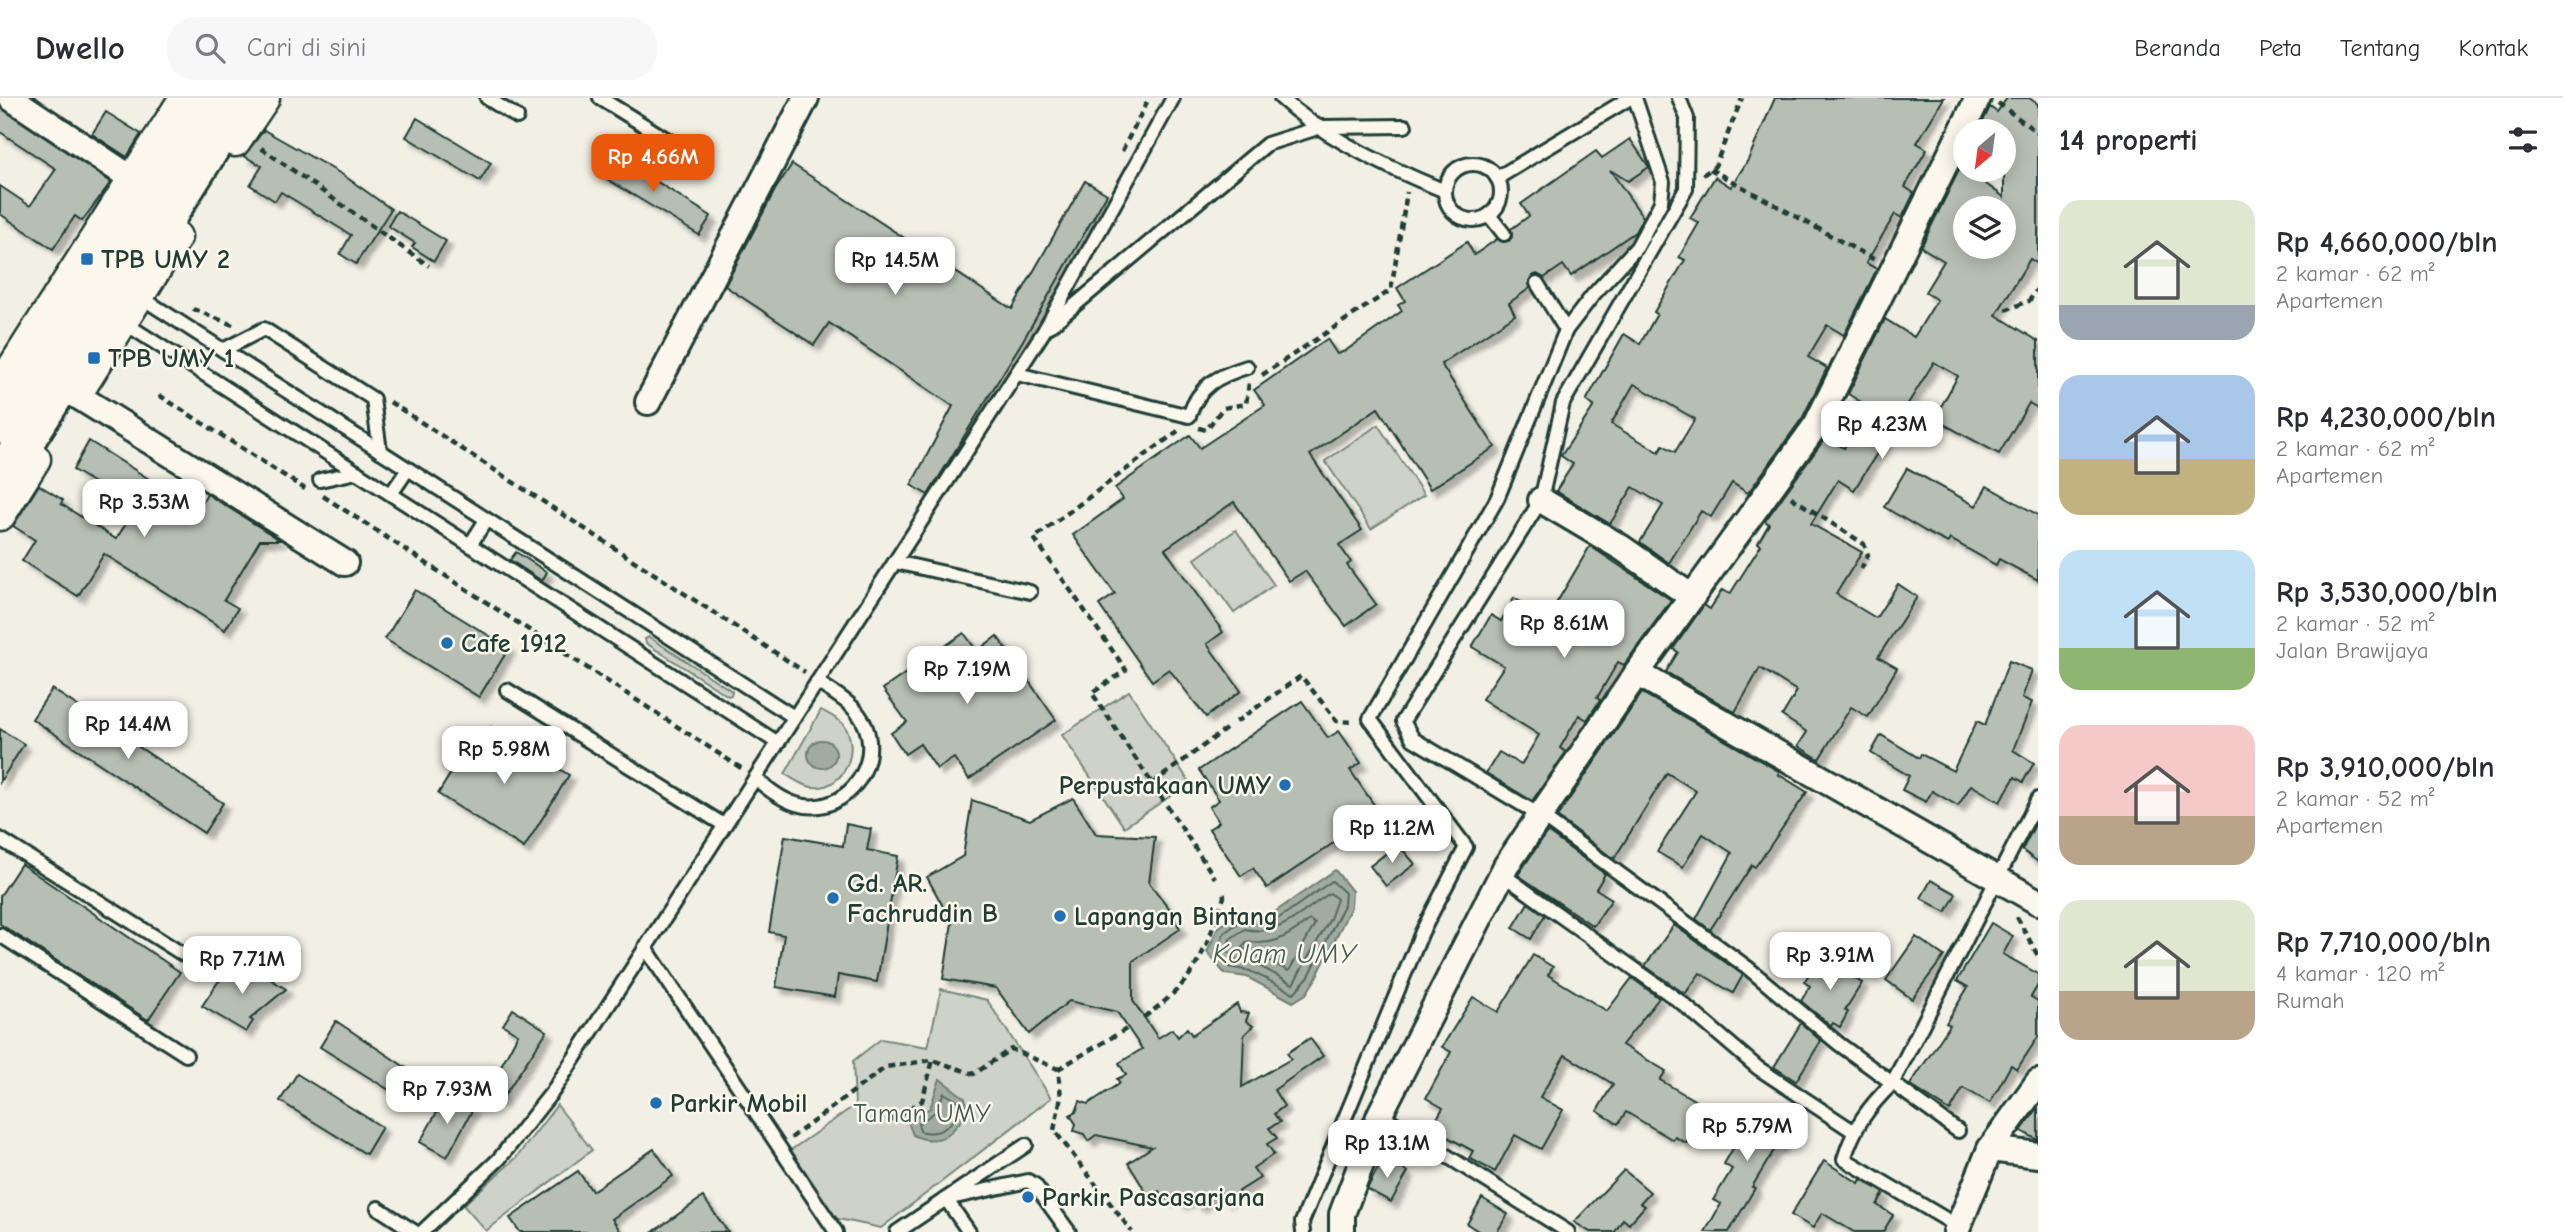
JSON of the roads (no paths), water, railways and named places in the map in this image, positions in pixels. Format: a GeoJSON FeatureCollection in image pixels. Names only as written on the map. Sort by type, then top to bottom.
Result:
{"type":"FeatureCollection","features":[{"type":"Feature","properties":{"kind":"highway"},"geometry":{"type":"LineString","coordinates":[[0,424],[210,98]]}},
{"type":"Feature","properties":{"kind":"highway"},"geometry":{"type":"LineString","coordinates":[[0,480],[241,116]]}},
{"type":"Feature","properties":{"kind":"street"},"geometry":{"type":"LineString","coordinates":[[11,98],[134,180]]}},
{"type":"Feature","properties":{"kind":"street"},"geometry":{"type":"LineString","coordinates":[[0,388],[186,98]]}},
{"type":"Feature","properties":{"kind":"street"},"geometry":{"type":"LineString","coordinates":[[0,515],[123,322],[147,301],[241,116],[264,98]]}},
{"type":"Feature","properties":{"kind":"street"},"geometry":{"type":"LineString","coordinates":[[648,402],[806,98]]}},
{"type":"Feature","properties":{"kind":"street"},"geometry":{"type":"LineString","coordinates":[[1342,1232],[1342,1214],[1380,1114],[1502,874],[1637,673],[1775,486],[1816,425],[1978,98]]}},
{"type":"Feature","properties":{"kind":"street"},"geometry":{"type":"LineString","coordinates":[[76,395],[345,563]]}},
{"type":"Feature","properties":{"kind":"street"},"geometry":{"type":"LineString","coordinates":[[1541,500],[1622,548],[1692,597]]}},
{"type":"Feature","properties":{"kind":"street"},"geometry":{"type":"LineString","coordinates":[[1637,673],[2038,902]]}},
{"type":"Feature","properties":{"kind":"street"},"geometry":{"type":"LineString","coordinates":[[1957,1229],[1985,1159],[2038,1082]]}},
{"type":"Feature","properties":{"kind":"street"},"geometry":{"type":"LineString","coordinates":[[1985,1159],[2038,1155]]}},
{"type":"Feature","properties":{"kind":"lane"},"geometry":{"type":"LineString","coordinates":[[487,98],[517,117]]}},
{"type":"Feature","properties":{"kind":"lane"},"geometry":{"type":"LineString","coordinates":[[600,98],[705,163]]}},
{"type":"Feature","properties":{"kind":"lane"},"geometry":{"type":"LineString","coordinates":[[422,1232],[499,1159],[553,1091],[1044,331],[1173,98]]}},
{"type":"Feature","properties":{"kind":"lane"},"geometry":{"type":"LineString","coordinates":[[1281,98],[1321,127],[1410,177],[1445,191]]}},
{"type":"Feature","properties":{"kind":"lane"},"geometry":{"type":"LineString","coordinates":[[1497,178],[1630,98]]}},
{"type":"Feature","properties":{"kind":"lane"},"geometry":{"type":"LineString","coordinates":[[1303,1232],[1302,1222],[1422,932],[1466,847],[1370,723],[1497,499],[1566,331],[1592,295],[1637,247],[1661,202],[1663,181],[1635,98]]}},
{"type":"Feature","properties":{"kind":"lane"},"geometry":{"type":"LineString","coordinates":[[1679,98],[1688,118],[1686,189],[1563,403],[1541,500],[1403,721],[1413,739],[1541,816],[1748,968],[1892,1084],[1958,1131]]}},
{"type":"Feature","properties":{"kind":"lane"},"geometry":{"type":"LineString","coordinates":[[1044,331],[1267,144],[1321,127],[1405,126]]}},
{"type":"Feature","properties":{"kind":"lane"},"geometry":{"type":"LineString","coordinates":[[1466,165],[1484,167],[1497,178],[1500,201],[1489,215],[1470,220],[1460,217],[1447,201],[1445,191],[1451,174],[1466,165]]}},
{"type":"Feature","properties":{"kind":"lane"},"geometry":{"type":"LineString","coordinates":[[1489,215],[1504,234]]}},
{"type":"Feature","properties":{"kind":"lane"},"geometry":{"type":"LineString","coordinates":[[1537,283],[1566,331]]}},
{"type":"Feature","properties":{"kind":"lane"},"geometry":{"type":"LineString","coordinates":[[147,301],[794,717]]}},
{"type":"Feature","properties":{"kind":"lane"},"geometry":{"type":"LineString","coordinates":[[123,322],[778,743]]}},
{"type":"Feature","properties":{"kind":"lane"},"geometry":{"type":"LineString","coordinates":[[223,350],[262,328],[373,399],[380,451]]}},
{"type":"Feature","properties":{"kind":"lane"},"geometry":{"type":"LineString","coordinates":[[1017,374],[1189,416],[1205,387],[1224,374],[1247,367]]}},
{"type":"Feature","properties":{"kind":"lane"},"geometry":{"type":"LineString","coordinates":[[391,494],[408,468]]}},
{"type":"Feature","properties":{"kind":"lane"},"geometry":{"type":"LineString","coordinates":[[320,480],[357,472]]}},
{"type":"Feature","properties":{"kind":"lane"},"geometry":{"type":"LineString","coordinates":[[470,545],[486,520]]}},
{"type":"Feature","properties":{"kind":"lane"},"geometry":{"type":"LineString","coordinates":[[895,562],[1030,592]]}},
{"type":"Feature","properties":{"kind":"lane"},"geometry":{"type":"LineString","coordinates":[[755,778],[783,798],[797,804],[814,806],[844,797],[861,779],[870,757],[865,726],[857,712],[817,682]]}},
{"type":"Feature","properties":{"kind":"lane"},"geometry":{"type":"LineString","coordinates":[[507,690],[724,825]]}},
{"type":"Feature","properties":{"kind":"lane"},"geometry":{"type":"LineString","coordinates":[[1957,1229],[1844,1159],[1853,1131],[1872,1104],[1892,1084],[2006,884],[2038,799]]}},
{"type":"Feature","properties":{"kind":"lane"},"geometry":{"type":"LineString","coordinates":[[0,839],[184,955]]}},
{"type":"Feature","properties":{"kind":"lane"},"geometry":{"type":"LineString","coordinates":[[1502,874],[1682,1003],[1758,1068],[1853,1131]]}},
{"type":"Feature","properties":{"kind":"lane"},"geometry":{"type":"LineString","coordinates":[[0,935],[186,1055]]}},
{"type":"Feature","properties":{"kind":"lane"},"geometry":{"type":"LineString","coordinates":[[645,947],[836,1232]]}},
{"type":"Feature","properties":{"kind":"lane"},"geometry":{"type":"LineString","coordinates":[[1380,1114],[1568,1232]]}},
{"type":"Feature","properties":{"kind":"lane"},"geometry":{"type":"LineString","coordinates":[[897,1232],[1026,1145]]}},
{"type":"Feature","properties":{"kind":"lane"},"geometry":{"type":"LineString","coordinates":[[946,1199],[1028,1181],[1035,1185],[1069,1232]]}},
{"type":"Feature","properties":{"kind":"lane"},"geometry":{"type":"LineString","coordinates":[[946,1199],[969,1232]]}},
{"type":"Feature","properties":{"kind":"lane"},"geometry":{"type":"LineString","coordinates":[[378,1208],[415,1232]]}},
{"type":"Feature","properties":{"kind":"water"},"geometry":{"type":"Polygon","coordinates":[[[822,740],[832,744],[836,754],[832,764],[822,768],[812,764],[808,754],[812,744],[822,740]]]}},
{"type":"Feature","properties":{"kind":"water","name":"Kolam UMY"},"geometry":{"type":"Polygon","coordinates":[[[1335,870],[1352,891],[1351,907],[1306,994],[1293,1002],[1247,977],[1225,974],[1207,952],[1218,928],[1239,912],[1269,916],[1335,870]]]}},
{"type":"Feature","properties":{"kind":"water"},"geometry":{"type":"Polygon","coordinates":[[[940,1079],[965,1098],[968,1109],[958,1125],[946,1135],[939,1139],[923,1139],[913,1135],[908,1122],[930,1108],[940,1079]]]}},
{"type":"Feature","properties":{"kind":"place","name":"TPB UMY 2"},"geometry":{"type":"Point","coordinates":[87,259]}},
{"type":"Feature","properties":{"kind":"place","name":"TPB UMY 1"},"geometry":{"type":"Point","coordinates":[94,358]}},
{"type":"Feature","properties":{"kind":"place","name":"Cafe 1912"},"geometry":{"type":"Point","coordinates":[447,643]}},
{"type":"Feature","properties":{"kind":"place","name":"Perpustakaan UMY"},"geometry":{"type":"Point","coordinates":[1285,785]}},
{"type":"Feature","properties":{"kind":"place","name":"Gd. AR. Fachruddin B"},"geometry":{"type":"Point","coordinates":[833,898]}},
{"type":"Feature","properties":{"kind":"place","name":"Lapangan Bintang"},"geometry":{"type":"Point","coordinates":[1060,916]}},
{"type":"Feature","properties":{"kind":"place","name":"Parkir Mobil"},"geometry":{"type":"Point","coordinates":[656,1103]}},
{"type":"Feature","properties":{"kind":"place","name":"Parkir Pascasarjana"},"geometry":{"type":"Point","coordinates":[1028,1197]}},
{"type":"Feature","properties":{"kind":"park label","name":"Taman UMY"},"geometry":{"type":"Point","coordinates":[922,1113]}}]}
